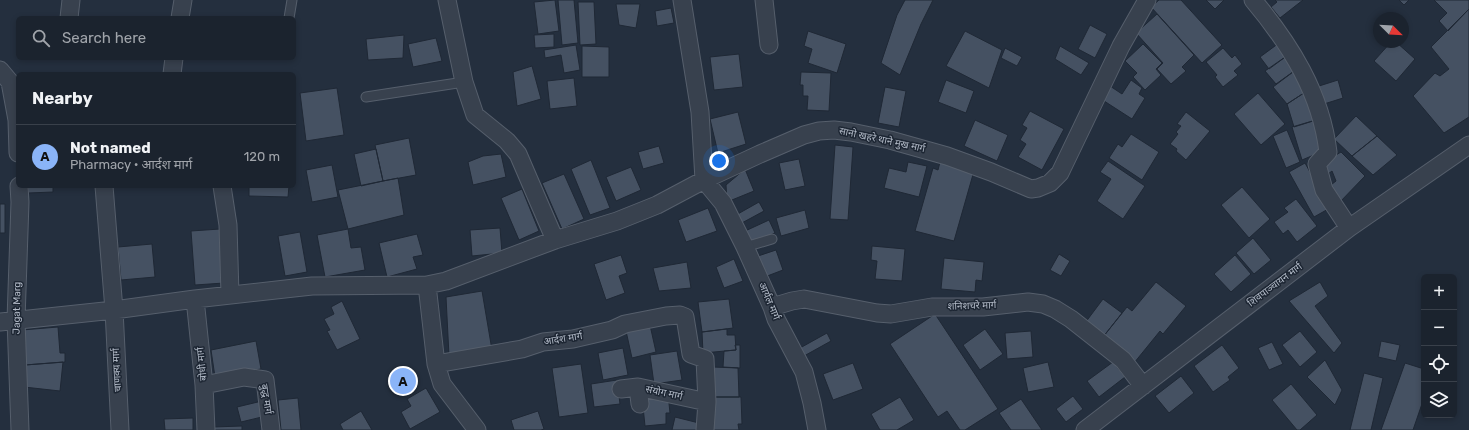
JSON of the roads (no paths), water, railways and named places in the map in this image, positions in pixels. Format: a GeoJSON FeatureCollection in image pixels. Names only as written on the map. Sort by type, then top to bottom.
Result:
{"type":"FeatureCollection","features":[{"type":"Feature","properties":{"kind":"street"},"geometry":{"type":"LineString","coordinates":[[69,16],[71,0]]}},
{"type":"Feature","properties":{"kind":"street"},"geometry":{"type":"LineString","coordinates":[[180,16],[183,0]]}},
{"type":"Feature","properties":{"kind":"street"},"geometry":{"type":"LineString","coordinates":[[447,0],[464,82],[475,115],[507,141],[518,154],[556,240]]}},
{"type":"Feature","properties":{"kind":"street"},"geometry":{"type":"LineString","coordinates":[[682,0],[700,112],[704,180]]}},
{"type":"Feature","properties":{"kind":"street"},"geometry":{"type":"LineString","coordinates":[[764,0],[769,45]]}},
{"type":"Feature","properties":{"kind":"street","name":"सानो खहरे थाने मुख मार्ग"},"geometry":{"type":"LineString","coordinates":[[8,321],[312,286],[427,285],[446,281],[556,240],[657,205],[704,180],[804,135],[819,131],[834,130],[890,140],[947,156],[1031,189],[1038,188],[1050,183],[1060,173],[1121,46],[1147,0]]}},
{"type":"Feature","properties":{"kind":"street"},"geometry":{"type":"LineString","coordinates":[[1253,0],[1297,60],[1308,82],[1326,131],[1328,152],[1317,164],[1324,190],[1348,228]]}},
{"type":"Feature","properties":{"kind":"street"},"geometry":{"type":"LineString","coordinates":[[172,72],[174,60]]}},
{"type":"Feature","properties":{"kind":"street"},"geometry":{"type":"LineString","coordinates":[[0,70],[10,82],[16,120]]}},
{"type":"Feature","properties":{"kind":"street","name":"शिवपाञ्चायन मार्ग"},"geometry":{"type":"LineString","coordinates":[[1085,430],[1348,228],[1469,145]]}},
{"type":"Feature","properties":{"kind":"street","name":"आर्यल मार्ग"},"geometry":{"type":"LineString","coordinates":[[704,180],[723,202],[745,247],[776,319],[804,372],[817,430]]}},
{"type":"Feature","properties":{"kind":"street","name":"Jagat Marg"},"geometry":{"type":"LineString","coordinates":[[20,188],[20,202],[8,321],[20,430]]}},
{"type":"Feature","properties":{"kind":"street","name":"चाणक्य मार्ग"},"geometry":{"type":"LineString","coordinates":[[104,188],[114,310],[120,430]]}},
{"type":"Feature","properties":{"kind":"street"},"geometry":{"type":"LineString","coordinates":[[222,188],[228,225],[230,295]]}},
{"type":"Feature","properties":{"kind":"street"},"geometry":{"type":"LineString","coordinates":[[427,285],[436,364],[442,384],[477,430]]}},
{"type":"Feature","properties":{"kind":"street","name":"बोधी मार्ग"},"geometry":{"type":"LineString","coordinates":[[195,299],[204,385],[206,430]]}},
{"type":"Feature","properties":{"kind":"street","name":"शनिशचरे मार्ग"},"geometry":{"type":"LineString","coordinates":[[772,307],[792,300],[804,299],[877,313],[891,314],[932,307],[983,307],[1028,302],[1043,304],[1055,309],[1071,319],[1123,360],[1143,386]]}},
{"type":"Feature","properties":{"kind":"street","name":"आर्दश मार्ग"},"geometry":{"type":"LineString","coordinates":[[436,364],[522,349],[543,342],[573,339],[612,330],[625,324],[666,316],[680,315],[685,317],[691,354],[705,359],[707,402]]}},
{"type":"Feature","properties":{"kind":"street","name":"बुद्ध मार्ग"},"geometry":{"type":"LineString","coordinates":[[204,385],[244,377],[265,380],[271,430]]}},
{"type":"Feature","properties":{"kind":"street"},"geometry":{"type":"LineString","coordinates":[[638,387],[640,404]]}},
{"type":"Feature","properties":{"kind":"street","name":"संयोग मार्ग"},"geometry":{"type":"LineString","coordinates":[[621,389],[638,387],[707,402]]}},
{"type":"Feature","properties":{"kind":"street"},"geometry":{"type":"LineString","coordinates":[[705,430],[707,402]]}},
{"type":"Feature","properties":{"kind":"lane"},"geometry":{"type":"LineString","coordinates":[[289,16],[292,0]]}},
{"type":"Feature","properties":{"kind":"lane"},"geometry":{"type":"LineString","coordinates":[[366,97],[464,82]]}},
{"type":"Feature","properties":{"kind":"lane"},"geometry":{"type":"LineString","coordinates":[[745,247],[772,239]]}},
{"type":"Feature","properties":{"kind":"place","name":"Not named"},"geometry":{"type":"Point","coordinates":[403,381]}}]}
